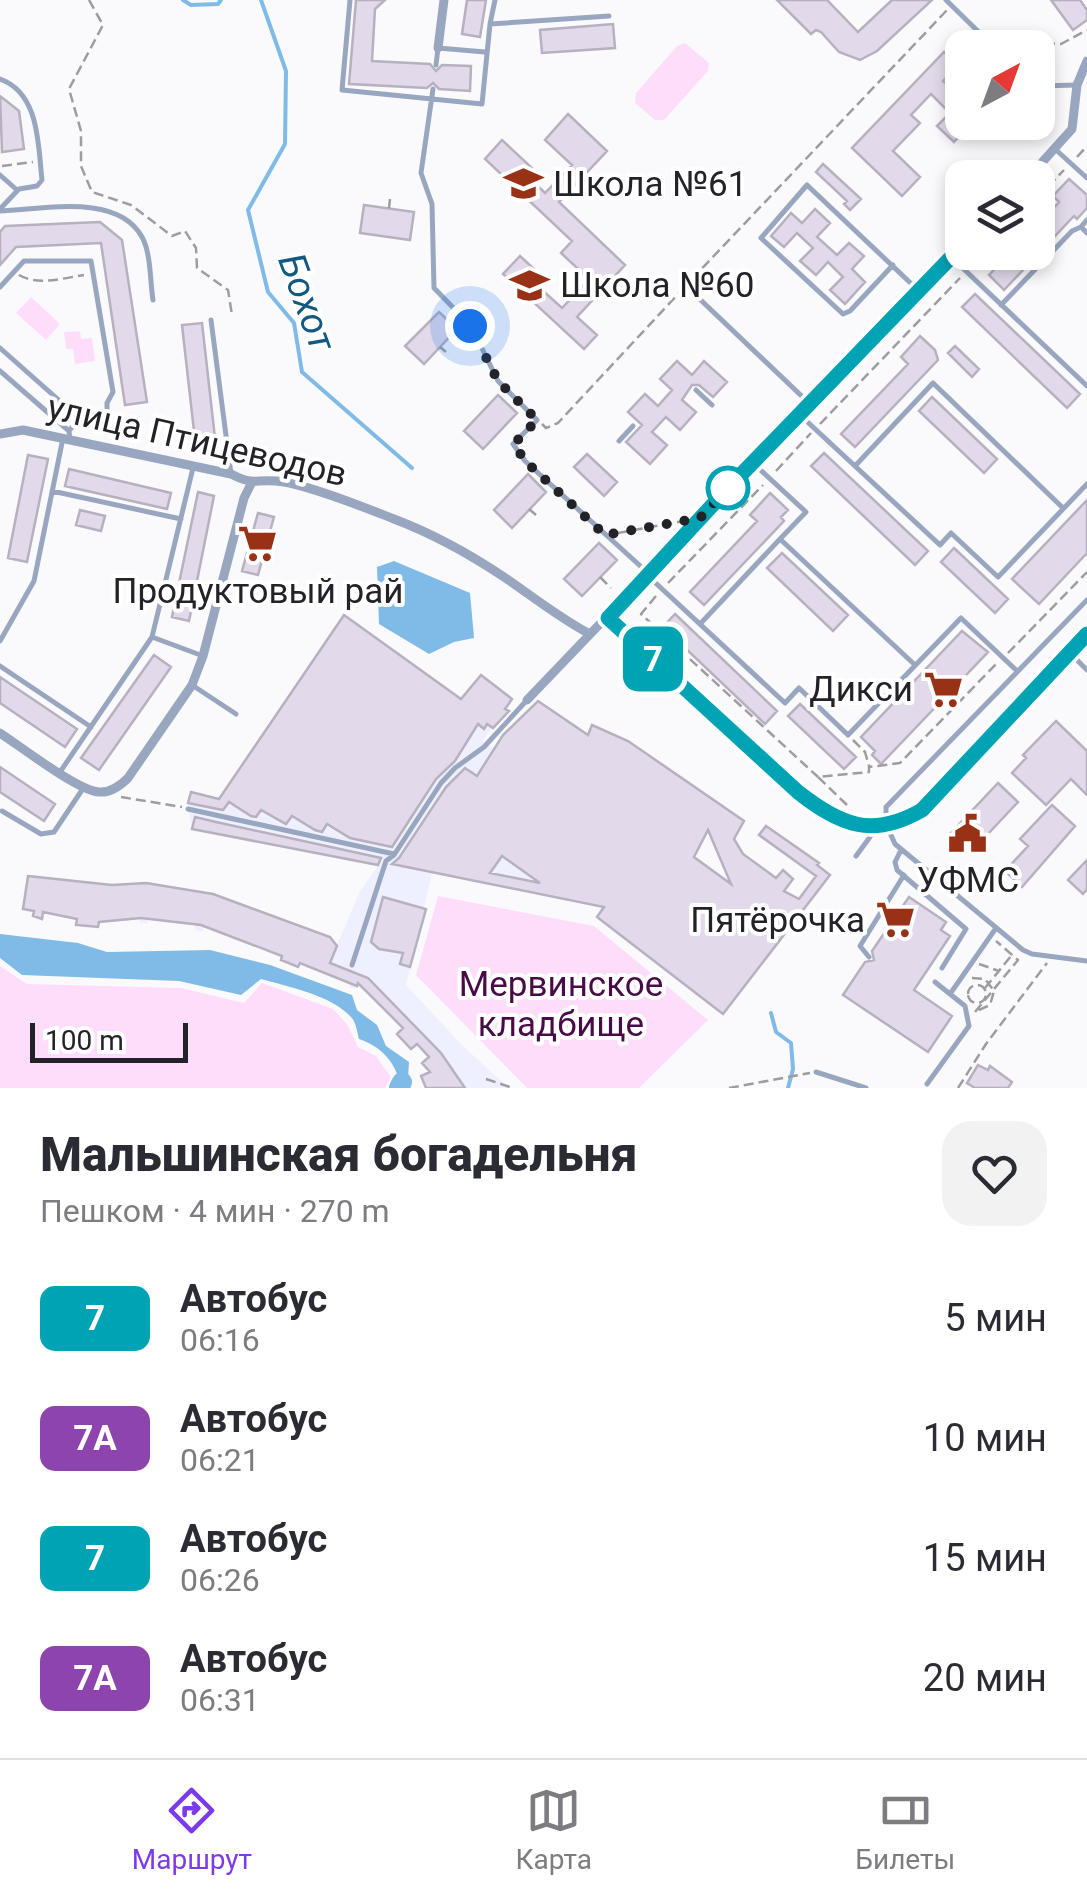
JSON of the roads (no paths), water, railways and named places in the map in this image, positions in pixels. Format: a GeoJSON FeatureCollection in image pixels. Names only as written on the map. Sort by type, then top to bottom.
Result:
{"type":"FeatureCollection","features":[{"type":"Feature","properties":{"kind":"street"},"geometry":{"type":"LineString","coordinates":[[438,48],[444,0]]}},
{"type":"Feature","properties":{"kind":"street"},"geometry":{"type":"LineString","coordinates":[[1045,160],[1072,129],[1077,85],[1087,61]]}},
{"type":"Feature","properties":{"kind":"street"},"geometry":{"type":"LineString","coordinates":[[527,700],[945,263]]}},
{"type":"Feature","properties":{"kind":"street","name":"улица Птицеводов"},"geometry":{"type":"LineString","coordinates":[[0,434],[23,430],[67,436],[231,474],[251,484],[276,481],[398,520],[502,576],[588,633]]}},
{"type":"Feature","properties":{"kind":"street"},"geometry":{"type":"LineString","coordinates":[[0,733],[84,787],[106,792],[120,786],[192,685],[251,484]]}},
{"type":"Feature","properties":{"kind":"street"},"geometry":{"type":"LineString","coordinates":[[608,618],[828,816],[842,822],[872,824],[903,821],[922,810],[1087,634]]}},
{"type":"Feature","properties":{"kind":"lane"},"geometry":{"type":"LineString","coordinates":[[350,0],[342,90],[482,104],[485,52],[495,0]]}},
{"type":"Feature","properties":{"kind":"lane"},"geometry":{"type":"LineString","coordinates":[[949,3],[977,30]]}},
{"type":"Feature","properties":{"kind":"lane"},"geometry":{"type":"LineString","coordinates":[[490,24],[609,16]]}},
{"type":"Feature","properties":{"kind":"lane"},"geometry":{"type":"LineString","coordinates":[[436,65],[438,48],[485,52]]}},
{"type":"Feature","properties":{"kind":"lane"},"geometry":{"type":"LineString","coordinates":[[0,79],[11,85],[33,111],[41,184],[17,190],[0,210]]}},
{"type":"Feature","properties":{"kind":"lane"},"geometry":{"type":"LineString","coordinates":[[1055,86],[1077,85]]}},
{"type":"Feature","properties":{"kind":"lane"},"geometry":{"type":"LineString","coordinates":[[432,89],[421,173],[432,204],[434,288],[470,326],[498,381],[537,420],[514,444],[525,461],[785,703],[799,688],[848,735],[961,618],[1018,672]]}},
{"type":"Feature","properties":{"kind":"lane"},"geometry":{"type":"LineString","coordinates":[[1055,150],[1087,178]]}},
{"type":"Feature","properties":{"kind":"lane"},"geometry":{"type":"LineString","coordinates":[[0,176],[17,190]]}},
{"type":"Feature","properties":{"kind":"lane"},"geometry":{"type":"LineString","coordinates":[[893,265],[843,314],[762,238],[807,185],[893,265],[919,290]]}},
{"type":"Feature","properties":{"kind":"lane"},"geometry":{"type":"LineString","coordinates":[[0,210],[93,207],[126,221],[136,229],[144,245],[152,300]]}},
{"type":"Feature","properties":{"kind":"lane"},"geometry":{"type":"LineString","coordinates":[[1002,305],[1072,230],[1087,220]]}},
{"type":"Feature","properties":{"kind":"lane"},"geometry":{"type":"LineString","coordinates":[[1080,227],[1087,233]]}},
{"type":"Feature","properties":{"kind":"lane"},"geometry":{"type":"LineString","coordinates":[[0,287],[29,260],[92,260],[113,392],[107,402],[107,413],[80,418],[67,436],[34,581],[0,641]]}},
{"type":"Feature","properties":{"kind":"lane"},"geometry":{"type":"LineString","coordinates":[[964,270],[1087,386]]}},
{"type":"Feature","properties":{"kind":"lane"},"geometry":{"type":"LineString","coordinates":[[686,286],[810,404]]}},
{"type":"Feature","properties":{"kind":"lane"},"geometry":{"type":"LineString","coordinates":[[211,320],[231,474]]}},
{"type":"Feature","properties":{"kind":"lane"},"geometry":{"type":"LineString","coordinates":[[0,348],[80,418]]}},
{"type":"Feature","properties":{"kind":"lane"},"geometry":{"type":"LineString","coordinates":[[0,371],[67,436]]}},
{"type":"Feature","properties":{"kind":"lane"},"geometry":{"type":"LineString","coordinates":[[855,466],[934,382],[1064,508]]}},
{"type":"Feature","properties":{"kind":"lane"},"geometry":{"type":"LineString","coordinates":[[696,390],[712,405]]}},
{"type":"Feature","properties":{"kind":"lane"},"geometry":{"type":"LineString","coordinates":[[800,415],[940,545],[951,533],[998,577],[1087,484]]}},
{"type":"Feature","properties":{"kind":"lane"},"geometry":{"type":"LineString","coordinates":[[619,441],[632,426]]}},
{"type":"Feature","properties":{"kind":"lane"},"geometry":{"type":"LineString","coordinates":[[701,623],[806,512],[753,463]]}},
{"type":"Feature","properties":{"kind":"lane"},"geometry":{"type":"LineString","coordinates":[[60,772],[152,637],[194,466]]}},
{"type":"Feature","properties":{"kind":"lane"},"geometry":{"type":"LineString","coordinates":[[52,490],[182,520]]}},
{"type":"Feature","properties":{"kind":"lane"},"geometry":{"type":"LineString","coordinates":[[780,539],[915,665]]}},
{"type":"Feature","properties":{"kind":"lane"},"geometry":{"type":"LineString","coordinates":[[1087,600],[886,807],[886,824],[901,850],[1023,950],[1051,958],[1087,961]]}},
{"type":"Feature","properties":{"kind":"lane"},"geometry":{"type":"LineString","coordinates":[[152,637],[203,656]]}},
{"type":"Feature","properties":{"kind":"lane"},"geometry":{"type":"LineString","coordinates":[[1070,653],[1087,670]]}},
{"type":"Feature","properties":{"kind":"lane"},"geometry":{"type":"LineString","coordinates":[[0,666],[91,727]]}},
{"type":"Feature","properties":{"kind":"lane"},"geometry":{"type":"LineString","coordinates":[[192,685],[236,714]]}},
{"type":"Feature","properties":{"kind":"lane"},"geometry":{"type":"LineString","coordinates":[[352,965],[386,860],[441,784],[484,747],[527,700]]}},
{"type":"Feature","properties":{"kind":"lane"},"geometry":{"type":"LineString","coordinates":[[2,811],[41,834],[54,832],[84,787]]}},
{"type":"Feature","properties":{"kind":"lane"},"geometry":{"type":"LineString","coordinates":[[188,809],[394,854]]}},
{"type":"Feature","properties":{"kind":"lane"},"geometry":{"type":"LineString","coordinates":[[856,856],[870,837],[872,824]]}},
{"type":"Feature","properties":{"kind":"lane"},"geometry":{"type":"LineString","coordinates":[[901,850],[895,866],[966,928],[942,968]]}},
{"type":"Feature","properties":{"kind":"lane"},"geometry":{"type":"LineString","coordinates":[[869,957],[860,946],[904,875]]}},
{"type":"Feature","properties":{"kind":"lane"},"geometry":{"type":"LineString","coordinates":[[950,994],[996,928]]}},
{"type":"Feature","properties":{"kind":"lane"},"geometry":{"type":"LineString","coordinates":[[927,1084],[967,1031],[969,1019],[965,1006],[935,982]]}},
{"type":"Feature","properties":{"kind":"lane"},"geometry":{"type":"LineString","coordinates":[[816,1072],[866,1088]]}},
{"type":"Feature","properties":{"kind":"water"},"geometry":{"type":"Polygon","coordinates":[[[394,561],[470,593],[474,638],[429,654],[379,624],[377,567],[394,561]]]}},
{"type":"Feature","properties":{"kind":"water"},"geometry":{"type":"Polygon","coordinates":[[[0,934],[78,943],[107,952],[210,950],[270,965],[352,995],[357,1010],[377,1025],[386,1046],[409,1062],[408,1078],[400,1083],[380,1050],[359,1039],[354,1021],[343,1009],[309,993],[261,979],[241,995],[179,981],[22,975],[0,958],[0,934]]]}},
{"type":"Feature","properties":{"kind":"waterway","name":"Бохот"},"geometry":{"type":"LineString","coordinates":[[183,0],[191,5],[218,4],[221,0]]}},
{"type":"Feature","properties":{"kind":"waterway","name":"Бохот"},"geometry":{"type":"LineString","coordinates":[[261,0],[286,71],[285,144],[248,210],[268,292],[294,323],[302,372],[412,468]]}},
{"type":"Feature","properties":{"kind":"waterway"},"geometry":{"type":"LineString","coordinates":[[771,1013],[776,1032],[791,1043],[793,1069],[788,1088]]}},
{"type":"Feature","properties":{"kind":"waterway"},"geometry":{"type":"LineString","coordinates":[[399,1088],[402,1082]]}},
{"type":"Feature","properties":{"kind":"place","name":"Школа №61"},"geometry":{"type":"Point","coordinates":[523,184]}},
{"type":"Feature","properties":{"kind":"place","name":"Школа №60"},"geometry":{"type":"Point","coordinates":[530,285]}},
{"type":"Feature","properties":{"kind":"place","name":"Продуктовый рай"},"geometry":{"type":"Point","coordinates":[258,544]}},
{"type":"Feature","properties":{"kind":"place","name":"Дикси"},"geometry":{"type":"Point","coordinates":[943,689]}},
{"type":"Feature","properties":{"kind":"place","name":"УФМС"},"geometry":{"type":"Point","coordinates":[968,833]}},
{"type":"Feature","properties":{"kind":"place","name":"Пятёрочка"},"geometry":{"type":"Point","coordinates":[895,920]}},
{"type":"Feature","properties":{"kind":"park label","name":"Мервинское кладбище"},"geometry":{"type":"Point","coordinates":[561,1004]}}]}
